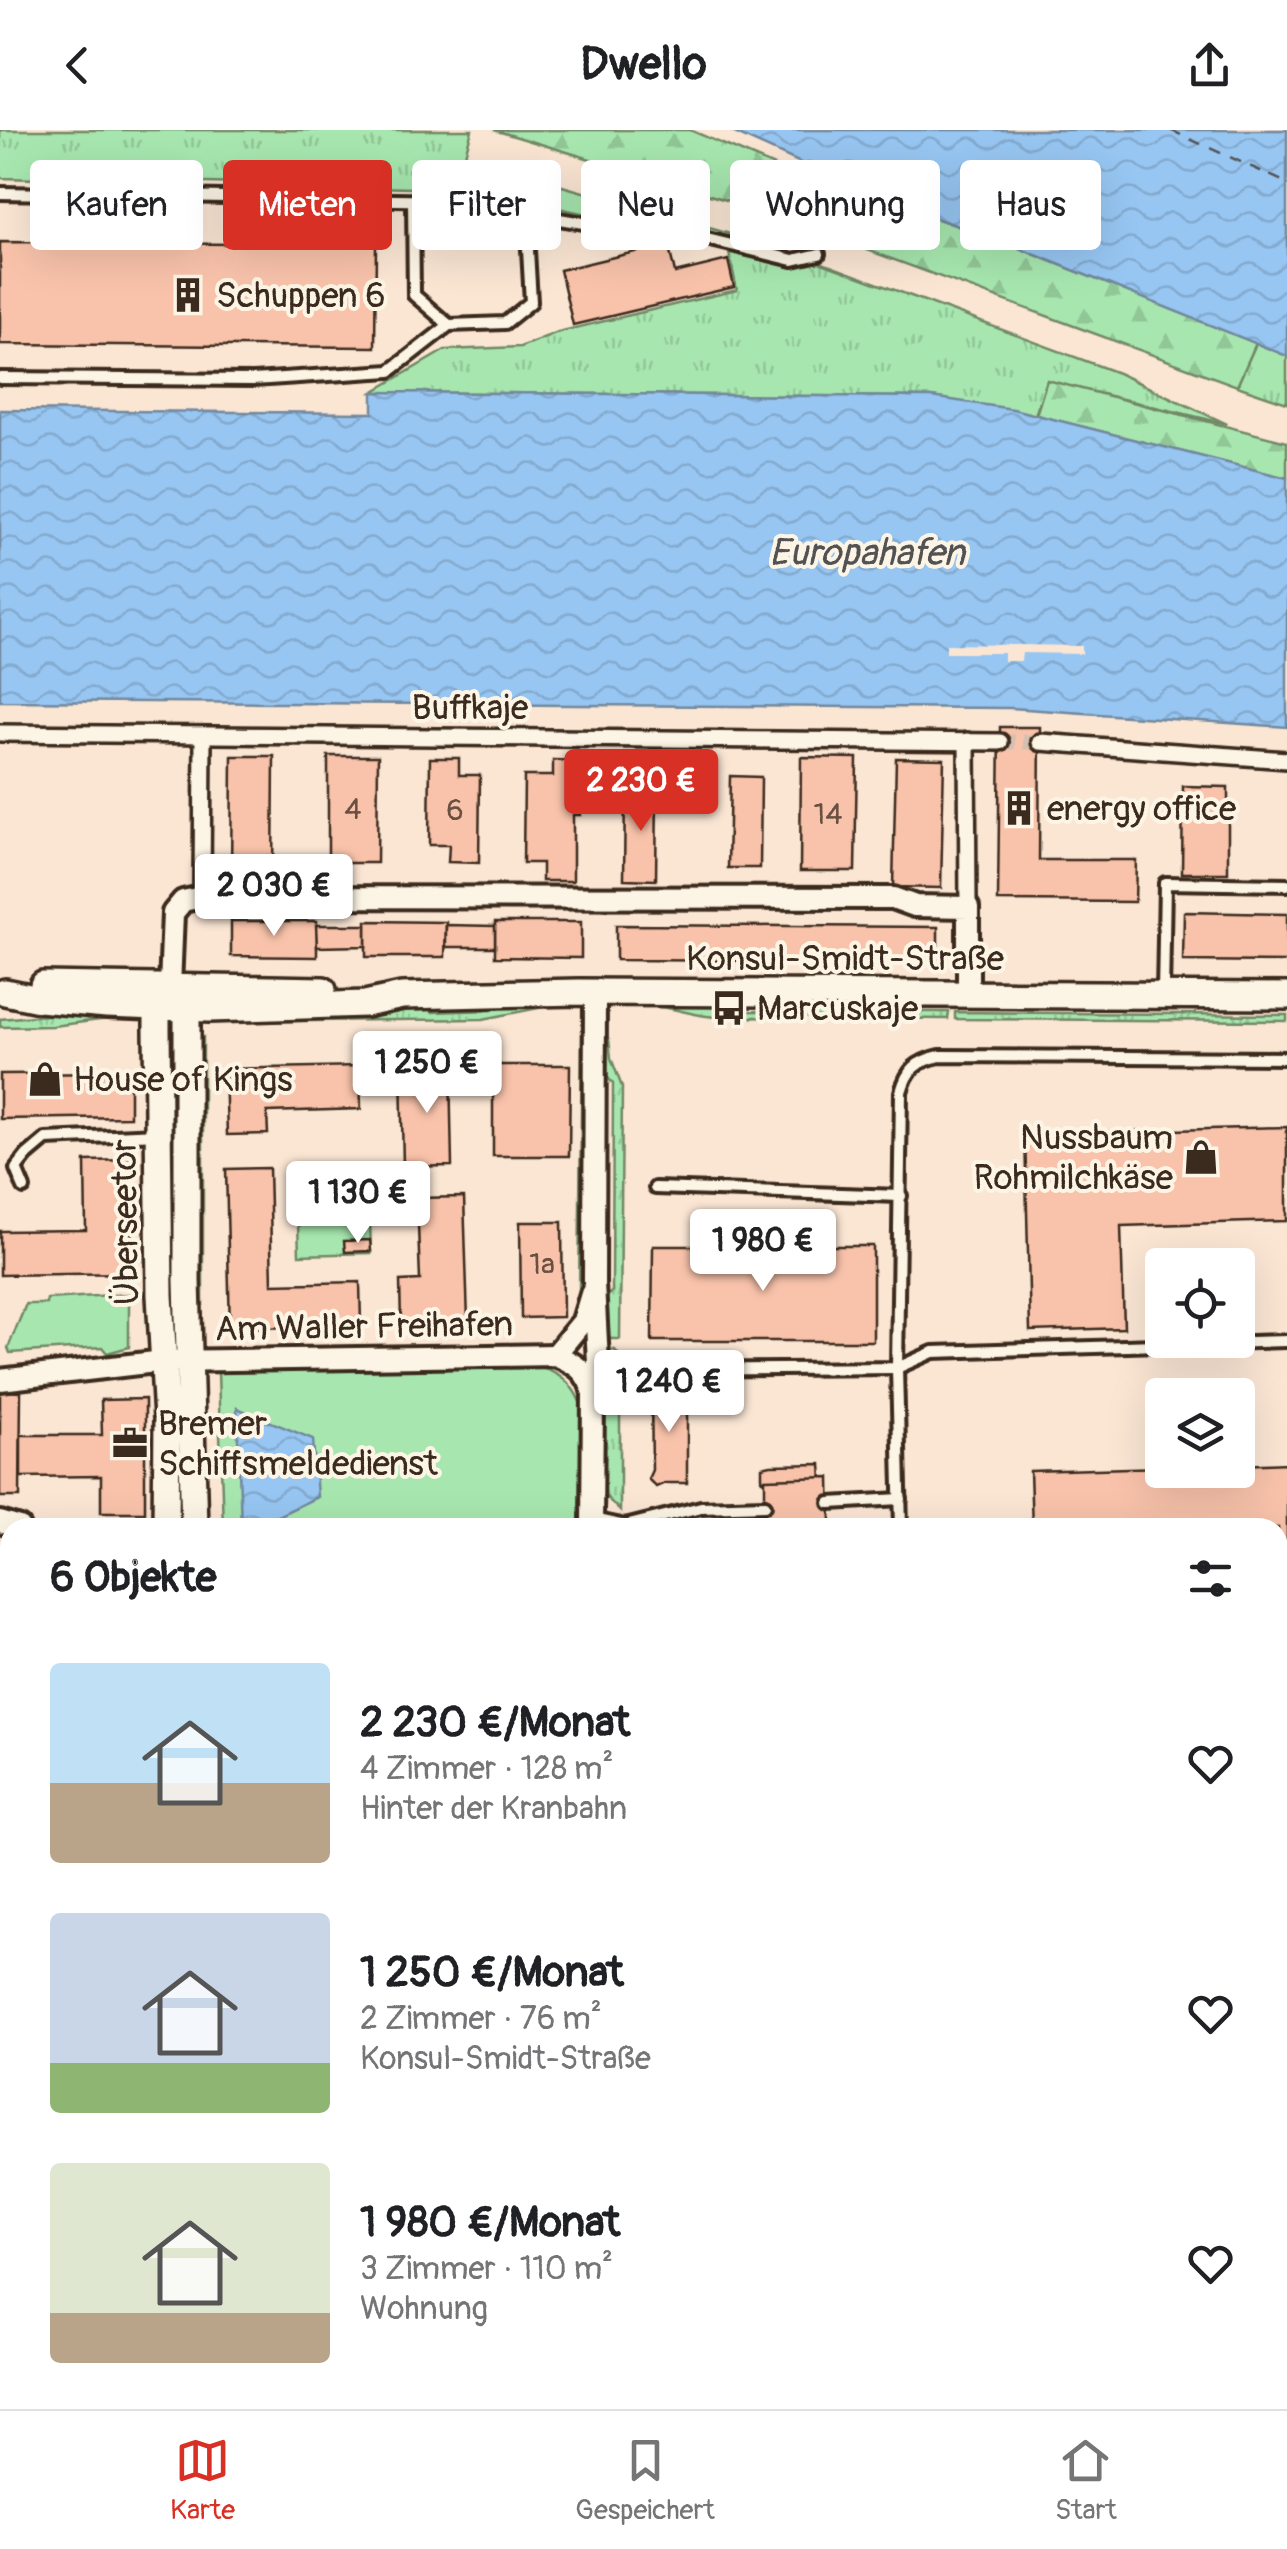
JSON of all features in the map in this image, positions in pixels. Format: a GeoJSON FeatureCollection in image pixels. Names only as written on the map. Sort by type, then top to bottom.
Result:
{"type":"FeatureCollection","features":[{"type":"Feature","properties":{"kind":"street","name":"Buffkaje"},"geometry":{"type":"LineString","coordinates":[[0,734],[1000,742]]}},
{"type":"Feature","properties":{"kind":"street"},"geometry":{"type":"LineString","coordinates":[[202,897],[203,735]]}},
{"type":"Feature","properties":{"kind":"street"},"geometry":{"type":"LineString","coordinates":[[967,742],[968,994]]}},
{"type":"Feature","properties":{"kind":"street"},"geometry":{"type":"LineString","coordinates":[[1040,742],[1287,760]]}},
{"type":"Feature","properties":{"kind":"street"},"geometry":{"type":"LineString","coordinates":[[187,1008],[164,996],[174,913],[183,902],[202,897],[893,898],[915,906],[968,906]]}},
{"type":"Feature","properties":{"kind":"street","name":"Konsul-Smidt-Straße"},"geometry":{"type":"LineString","coordinates":[[2,992],[40,985],[164,996],[359,990],[402,996],[595,992],[1287,996]]}},
{"type":"Feature","properties":{"kind":"street"},"geometry":{"type":"LineString","coordinates":[[592,1518],[593,1394],[598,1363],[594,1282],[595,992]]}},
{"type":"Feature","properties":{"kind":"street","name":"Überseetor"},"geometry":{"type":"LineString","coordinates":[[164,996],[159,1134],[168,1419],[166,1518]]}},
{"type":"Feature","properties":{"kind":"street","name":"Konsul-Smidt-Straße"},"geometry":{"type":"LineString","coordinates":[[187,1008],[364,1004],[402,996]]}},
{"type":"Feature","properties":{"kind":"street","name":"Überseetor"},"geometry":{"type":"LineString","coordinates":[[187,1008],[187,1262],[194,1518]]}},
{"type":"Feature","properties":{"kind":"street"},"geometry":{"type":"LineString","coordinates":[[554,1355],[583,1321],[594,1282]]}},
{"type":"Feature","properties":{"kind":"street","name":"Am Waller Freihafen"},"geometry":{"type":"LineString","coordinates":[[0,1380],[164,1362],[554,1355],[573,1362],[591,1382],[593,1394]]}},
{"type":"Feature","properties":{"kind":"lane"},"geometry":{"type":"LineString","coordinates":[[0,193],[412,200]]}},
{"type":"Feature","properties":{"kind":"lane"},"geometry":{"type":"LineString","coordinates":[[561,220],[648,234],[670,230],[793,260],[819,254]]}},
{"type":"Feature","properties":{"kind":"lane"},"geometry":{"type":"LineString","coordinates":[[414,250],[414,296],[449,325]]}},
{"type":"Feature","properties":{"kind":"lane"},"geometry":{"type":"LineString","coordinates":[[0,378],[253,380],[390,371],[449,325],[505,323],[531,302],[528,250]]}},
{"type":"Feature","properties":{"kind":"lane"},"geometry":{"type":"LineString","coordinates":[[1163,995],[1165,883],[1287,885]]}},
{"type":"Feature","properties":{"kind":"lane"},"geometry":{"type":"LineString","coordinates":[[901,1518],[898,1368],[901,1092],[905,1076],[922,1060],[940,1056],[1287,1058]]}},
{"type":"Feature","properties":{"kind":"lane"},"geometry":{"type":"LineString","coordinates":[[24,1188],[16,1169],[26,1154],[46,1140],[159,1134]]}},
{"type":"Feature","properties":{"kind":"lane"},"geometry":{"type":"LineString","coordinates":[[656,1188],[900,1196]]}},
{"type":"Feature","properties":{"kind":"lane"},"geometry":{"type":"LineString","coordinates":[[664,1370],[898,1368],[932,1352],[1287,1341]]}},
{"type":"Feature","properties":{"kind":"lane"},"geometry":{"type":"LineString","coordinates":[[830,1503],[901,1499]]}},
{"type":"Feature","properties":{"kind":"lane"},"geometry":{"type":"LineString","coordinates":[[657,1518],[700,1507],[765,1505]]}},
{"type":"Feature","properties":{"kind":"green space"},"geometry":{"type":"Polygon","coordinates":[[[0,130],[472,130],[464,158],[471,160],[412,160],[412,188],[392,187],[392,160],[223,160],[223,183],[203,183],[203,160],[30,160],[30,179],[0,178],[0,130]]]}},
{"type":"Feature","properties":{"kind":"green space"},"geometry":{"type":"Polygon","coordinates":[[[494,130],[690,130],[760,160],[730,160],[730,201],[710,195],[710,160],[593,160],[494,130]]]}},
{"type":"Feature","properties":{"kind":"green space"},"geometry":{"type":"Polygon","coordinates":[[[561,186],[581,191],[581,213],[561,209],[561,186]]]}},
{"type":"Feature","properties":{"kind":"green space"},"geometry":{"type":"Polygon","coordinates":[[[940,220],[960,227],[960,250],[1024,250],[1256,343],[1237,386],[867,250],[940,250],[940,220]]]}},
{"type":"Feature","properties":{"kind":"green space"},"geometry":{"type":"Polygon","coordinates":[[[710,228],[730,234],[730,250],[790,251],[1118,373],[1227,424],[1047,381],[1035,415],[931,397],[373,392],[445,350],[520,347],[558,332],[737,290],[727,244],[710,240],[710,228]]]}},
{"type":"Feature","properties":{"kind":"green space"},"geometry":{"type":"Polygon","coordinates":[[[1256,343],[1287,356],[1287,403],[1237,386],[1256,343]]]}},
{"type":"Feature","properties":{"kind":"green space"},"geometry":{"type":"Polygon","coordinates":[[[1047,380],[1287,442],[1287,478],[1036,415],[1047,380]]]}},
{"type":"Feature","properties":{"kind":"green space"},"geometry":{"type":"Polygon","coordinates":[[[550,1002],[549,1006],[483,1019],[231,1022],[232,1018],[425,1005],[432,1012],[492,1010],[501,1003],[550,1002]]]}},
{"type":"Feature","properties":{"kind":"green space"},"geometry":{"type":"Polygon","coordinates":[[[732,1003],[743,1011],[949,1012],[948,1019],[717,1017],[648,1006],[732,1003]]]}},
{"type":"Feature","properties":{"kind":"green space"},"geometry":{"type":"Polygon","coordinates":[[[955,1012],[1287,1015],[1287,1021],[955,1019],[955,1012]]]}},
{"type":"Feature","properties":{"kind":"green space"},"geometry":{"type":"Polygon","coordinates":[[[70,1013],[108,1015],[107,1019],[53,1026],[0,1027],[0,1019],[70,1013]]]}},
{"type":"Feature","properties":{"kind":"green space"},"geometry":{"type":"Polygon","coordinates":[[[582,1028],[585,1292],[569,1326],[579,1292],[582,1028]]]}},
{"type":"Feature","properties":{"kind":"green space"},"geometry":{"type":"Polygon","coordinates":[[[170,1038],[178,1038],[180,1336],[172,1336],[169,1281],[170,1038]]]}},
{"type":"Feature","properties":{"kind":"green space"},"geometry":{"type":"Polygon","coordinates":[[[203,1038],[203,1305],[198,1305],[199,1042],[203,1038]]]}},
{"type":"Feature","properties":{"kind":"green space"},"geometry":{"type":"Polygon","coordinates":[[[606,1039],[622,1087],[620,1339],[604,1339],[604,1301],[612,1291],[613,1084],[606,1075],[606,1039]]]}},
{"type":"Feature","properties":{"kind":"green space"},"geometry":{"type":"Polygon","coordinates":[[[369,1188],[371,1253],[299,1255],[297,1190],[369,1188]]]}},
{"type":"Feature","properties":{"kind":"green space"},"geometry":{"type":"Polygon","coordinates":[[[129,1294],[129,1347],[107,1353],[102,1347],[10,1353],[8,1348],[26,1304],[129,1294]]]}},
{"type":"Feature","properties":{"kind":"green space"},"geometry":{"type":"Polygon","coordinates":[[[604,1350],[615,1350],[620,1357],[620,1511],[603,1494],[604,1350]]]}},
{"type":"Feature","properties":{"kind":"green space"},"geometry":{"type":"Polygon","coordinates":[[[520,1364],[553,1371],[575,1392],[584,1413],[581,1518],[223,1518],[218,1372],[520,1364]]]}},
{"type":"Feature","properties":{"kind":"water"},"geometry":{"type":"Polygon","coordinates":[[[728,130],[1287,130],[1287,356],[1023,250],[1101,250],[1101,160],[960,160],[960,227],[940,220],[940,160],[794,160],[728,130]]]}},
{"type":"Feature","properties":{"kind":"water","name":"Europahafen"},"geometry":{"type":"Polygon","coordinates":[[[373,392],[931,397],[1013,409],[1287,478],[1287,727],[1011,708],[0,701],[0,410],[373,413],[373,392]]]}},
{"type":"Feature","properties":{"kind":"water"},"geometry":{"type":"Polygon","coordinates":[[[237,1408],[313,1439],[317,1497],[274,1518],[241,1518],[237,1408]]]}},
{"type":"Feature","properties":{"kind":"pier"},"geometry":{"type":"Polygon","coordinates":[[[946,644],[1082,646],[1082,654],[1022,653],[1021,661],[1004,661],[1004,653],[946,653],[946,644]]]}},
{"type":"Feature","properties":{"kind":"building","name":"Schuppen 6"},"geometry":{"type":"Polygon","coordinates":[[[0,242],[30,242],[30,250],[203,250],[203,244],[223,244],[223,250],[376,250],[375,347],[0,344],[0,242]]]}},
{"type":"Feature","properties":{"kind":"building"},"geometry":{"type":"Polygon","coordinates":[[[643,250],[669,250],[675,273],[728,260],[734,287],[573,325],[560,270],[643,250]]]}},
{"type":"Feature","properties":{"kind":"building","name":"energy office"},"geometry":{"type":"Polygon","coordinates":[[[1000,727],[1040,727],[1039,860],[1136,860],[1135,902],[998,901],[1000,727]]]}},
{"type":"Feature","properties":{"kind":"building"},"geometry":{"type":"Polygon","coordinates":[[[232,756],[274,756],[273,879],[231,879],[232,756]]]}},
{"type":"Feature","properties":{"kind":"building"},"geometry":{"type":"Polygon","coordinates":[[[328,756],[378,756],[377,863],[328,863],[328,756]]]}},
{"type":"Feature","properties":{"kind":"building"},"geometry":{"type":"Polygon","coordinates":[[[801,757],[857,758],[855,871],[800,871],[801,757]]]}},
{"type":"Feature","properties":{"kind":"building"},"geometry":{"type":"Polygon","coordinates":[[[430,758],[459,758],[459,775],[480,775],[479,863],[448,862],[449,845],[429,845],[430,758]]]}},
{"type":"Feature","properties":{"kind":"building"},"geometry":{"type":"Polygon","coordinates":[[[896,758],[944,759],[941,888],[893,887],[896,758]]]}},
{"type":"Feature","properties":{"kind":"building"},"geometry":{"type":"Polygon","coordinates":[[[553,760],[580,761],[580,815],[573,815],[573,881],[542,881],[542,863],[523,863],[524,776],[553,776],[553,760]]]}},
{"type":"Feature","properties":{"kind":"building"},"geometry":{"type":"Polygon","coordinates":[[[730,776],[761,777],[760,868],[728,868],[730,776]]]}},
{"type":"Feature","properties":{"kind":"building"},"geometry":{"type":"Polygon","coordinates":[[[1183,786],[1228,787],[1228,873],[1182,873],[1183,786]]]}},
{"type":"Feature","properties":{"kind":"building"},"geometry":{"type":"Polygon","coordinates":[[[625,788],[657,788],[656,880],[624,879],[625,788]]]}},
{"type":"Feature","properties":{"kind":"building"},"geometry":{"type":"Polygon","coordinates":[[[1184,912],[1287,914],[1287,962],[1183,961],[1184,912]]]}},
{"type":"Feature","properties":{"kind":"building"},"geometry":{"type":"Polygon","coordinates":[[[231,921],[317,921],[317,957],[231,956],[231,921]]]}},
{"type":"Feature","properties":{"kind":"building"},"geometry":{"type":"Polygon","coordinates":[[[366,921],[446,922],[445,957],[366,957],[366,921]]]}},
{"type":"Feature","properties":{"kind":"building"},"geometry":{"type":"Polygon","coordinates":[[[495,922],[581,922],[581,958],[495,957],[495,922]]]}},
{"type":"Feature","properties":{"kind":"building"},"geometry":{"type":"Polygon","coordinates":[[[316,925],[366,925],[366,946],[317,947],[316,925]]]}},
{"type":"Feature","properties":{"kind":"building"},"geometry":{"type":"Polygon","coordinates":[[[446,925],[495,926],[495,947],[446,947],[446,925]]]}},
{"type":"Feature","properties":{"kind":"building"},"geometry":{"type":"Polygon","coordinates":[[[616,925],[938,927],[938,962],[616,960],[616,925]]]}},
{"type":"Feature","properties":{"kind":"building"},"geometry":{"type":"Polygon","coordinates":[[[493,1065],[570,1065],[569,1156],[493,1156],[493,1065]]]}},
{"type":"Feature","properties":{"kind":"building"},"geometry":{"type":"Polygon","coordinates":[[[360,1066],[361,1109],[267,1112],[268,1134],[227,1135],[225,1069],[360,1066]]]}},
{"type":"Feature","properties":{"kind":"building"},"geometry":{"type":"Polygon","coordinates":[[[450,1066],[452,1166],[403,1167],[401,1067],[450,1066]]]}},
{"type":"Feature","properties":{"kind":"building"},"geometry":{"type":"Polygon","coordinates":[[[130,1073],[130,1117],[0,1119],[0,1074],[130,1073]]]}},
{"type":"Feature","properties":{"kind":"building"},"geometry":{"type":"Polygon","coordinates":[[[1287,1127],[1287,1221],[1121,1226],[1124,1328],[1030,1331],[1025,1134],[1287,1127]]]}},
{"type":"Feature","properties":{"kind":"building"},"geometry":{"type":"Polygon","coordinates":[[[131,1160],[132,1273],[0,1275],[0,1231],[86,1230],[85,1161],[131,1160]]]}},
{"type":"Feature","properties":{"kind":"building"},"geometry":{"type":"Polygon","coordinates":[[[269,1168],[272,1284],[360,1282],[361,1325],[230,1329],[226,1169],[269,1168]]]}},
{"type":"Feature","properties":{"kind":"building"},"geometry":{"type":"Polygon","coordinates":[[[369,1168],[369,1182],[298,1184],[297,1169],[369,1168]]]}},
{"type":"Feature","properties":{"kind":"building"},"geometry":{"type":"Polygon","coordinates":[[[464,1197],[468,1322],[401,1324],[400,1281],[420,1280],[417,1198],[464,1197]]]}},
{"type":"Feature","properties":{"kind":"building"},"geometry":{"type":"Polygon","coordinates":[[[520,1222],[562,1222],[563,1317],[521,1318],[520,1222]]]}},
{"type":"Feature","properties":{"kind":"building"},"geometry":{"type":"Polygon","coordinates":[[[370,1240],[371,1251],[345,1252],[344,1241],[370,1240]]]}},
{"type":"Feature","properties":{"kind":"building"},"geometry":{"type":"Polygon","coordinates":[[[653,1246],[873,1246],[873,1341],[652,1341],[653,1246]]]}},
{"type":"Feature","properties":{"kind":"building"},"geometry":{"type":"Polygon","coordinates":[[[687,1385],[687,1483],[656,1487],[648,1479],[652,1470],[651,1386],[687,1385]]]}},
{"type":"Feature","properties":{"kind":"building"},"geometry":{"type":"Polygon","coordinates":[[[0,1391],[21,1392],[20,1497],[0,1497],[0,1391]]]}},
{"type":"Feature","properties":{"kind":"building"},"geometry":{"type":"Polygon","coordinates":[[[145,1399],[145,1512],[101,1512],[101,1476],[21,1477],[21,1435],[102,1435],[101,1400],[145,1399]]]}},
{"type":"Feature","properties":{"kind":"building"},"geometry":{"type":"Polygon","coordinates":[[[1287,1463],[1287,1518],[1032,1518],[1030,1471],[1145,1468],[1145,1488],[1255,1488],[1255,1464],[1287,1463]]]}},
{"type":"Feature","properties":{"kind":"building"},"geometry":{"type":"Polygon","coordinates":[[[821,1464],[822,1481],[762,1480],[762,1467],[821,1464]]]}},
{"type":"Feature","properties":{"kind":"building"},"geometry":{"type":"Polygon","coordinates":[[[830,1477],[831,1518],[765,1518],[765,1479],[830,1477]]]}},
{"type":"Feature","properties":{"kind":"ferry route"},"geometry":{"type":"LineString","coordinates":[[1170,130],[1287,183]]}},
{"type":"Feature","properties":{"kind":"tunnel"},"geometry":{"type":"LineString","coordinates":[[1000,742],[1040,742]]}},
{"type":"Feature","properties":{"kind":"place","name":"Schuppen 6"},"geometry":{"type":"Point","coordinates":[188,295]}},
{"type":"Feature","properties":{"kind":"place","name":"energy office"},"geometry":{"type":"Point","coordinates":[1019,808]}},
{"type":"Feature","properties":{"kind":"place","name":"Marcuskaje"},"geometry":{"type":"Point","coordinates":[729,1008]}},
{"type":"Feature","properties":{"kind":"place","name":"House of Kings"},"geometry":{"type":"Point","coordinates":[45,1079]}},
{"type":"Feature","properties":{"kind":"place","name":"Nussbaum Rohmilchkäse"},"geometry":{"type":"Point","coordinates":[1201,1157]}},
{"type":"Feature","properties":{"kind":"place","name":"Bremer Schiffsmeldedienst"},"geometry":{"type":"Point","coordinates":[130,1443]}}]}
